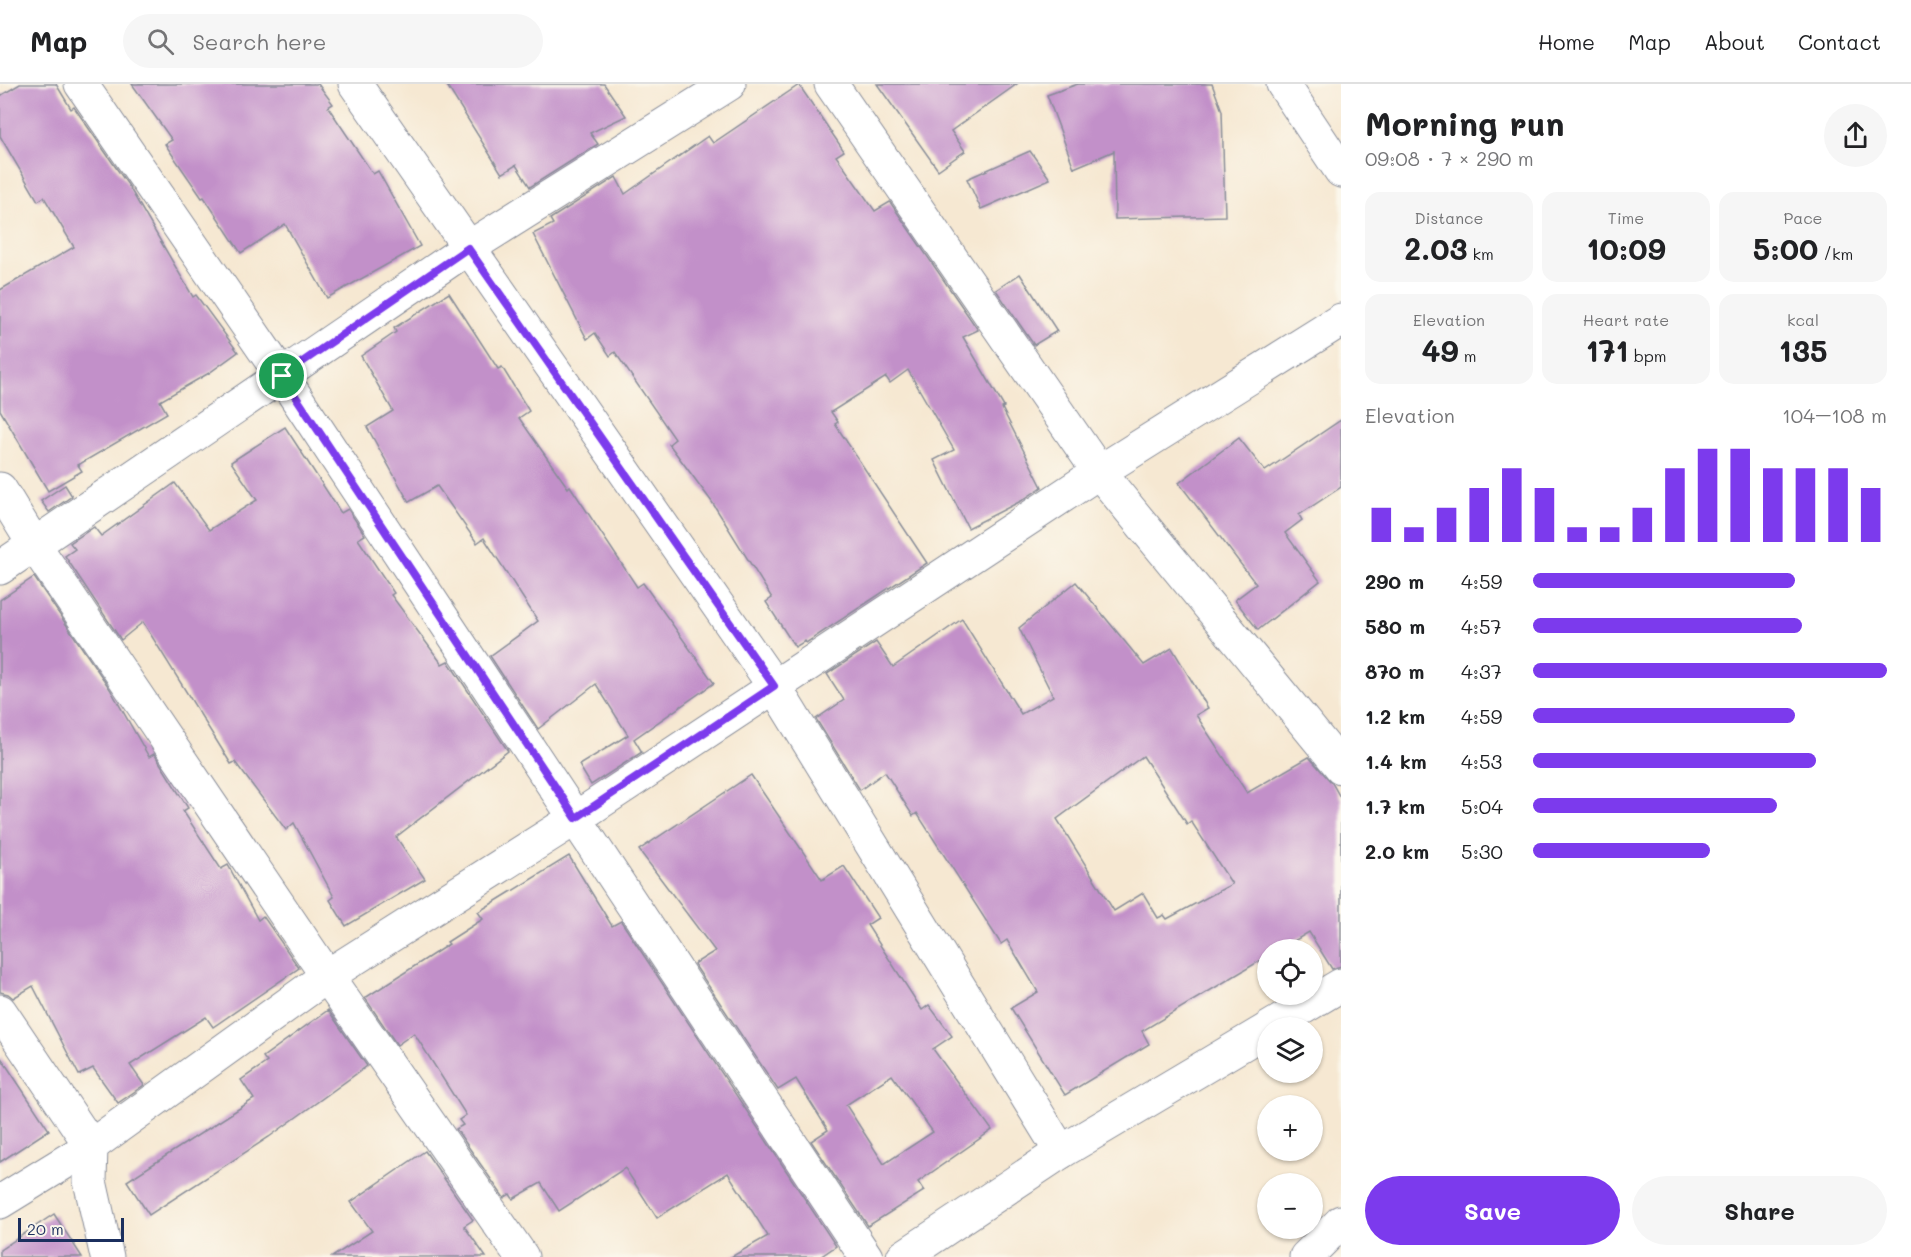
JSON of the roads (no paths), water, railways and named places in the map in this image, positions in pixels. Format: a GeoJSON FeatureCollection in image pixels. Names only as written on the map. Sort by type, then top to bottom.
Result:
{"type":"FeatureCollection","features":[{"type":"Feature","properties":{"kind":"street"},"geometry":{"type":"LineString","coordinates":[[81,84],[282,376],[866,1257]]}},
{"type":"Feature","properties":{"kind":"street"},"geometry":{"type":"LineString","coordinates":[[355,84],[774,686],[1061,1152]]}},
{"type":"Feature","properties":{"kind":"street"},"geometry":{"type":"LineString","coordinates":[[0,568],[468,248],[729,84]]}},
{"type":"Feature","properties":{"kind":"street"},"geometry":{"type":"LineString","coordinates":[[831,84],[1099,472],[1341,766]]}},
{"type":"Feature","properties":{"kind":"street"},"geometry":{"type":"LineString","coordinates":[[1283,84],[1341,171]]}},
{"type":"Feature","properties":{"kind":"street"},"geometry":{"type":"LineString","coordinates":[[0,1202],[91,1146],[327,976],[576,818],[1099,472],[1341,320]]}},
{"type":"Feature","properties":{"kind":"street"},"geometry":{"type":"LineString","coordinates":[[0,489],[35,546],[327,976],[522,1257]]}},
{"type":"Feature","properties":{"kind":"street"},"geometry":{"type":"LineString","coordinates":[[1287,1017],[1341,985]]}},
{"type":"Feature","properties":{"kind":"street"},"geometry":{"type":"LineString","coordinates":[[0,1011],[91,1146],[90,1181],[107,1257]]}},
{"type":"Feature","properties":{"kind":"street"},"geometry":{"type":"LineString","coordinates":[[903,1257],[1061,1152],[1257,1035]]}},
{"type":"Feature","properties":{"kind":"street"},"geometry":{"type":"LineString","coordinates":[[1306,1257],[1341,1221]]}}]}
